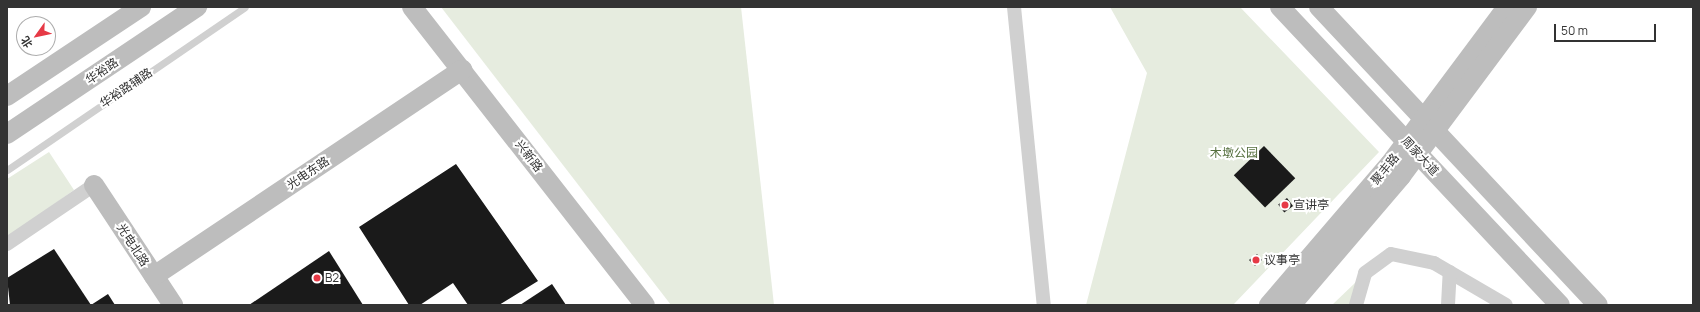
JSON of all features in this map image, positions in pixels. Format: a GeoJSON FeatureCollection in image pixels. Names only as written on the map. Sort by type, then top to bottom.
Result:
{"type":"FeatureCollection","features":[{"type":"Feature","properties":{"kind":"street"},"geometry":{"type":"LineString","coordinates":[[7,96],[141,7]]}},
{"type":"Feature","properties":{"kind":"street","name":"华裕路"},"geometry":{"type":"LineString","coordinates":[[7,134],[197,7]]}},
{"type":"Feature","properties":{"kind":"street","name":"兴新路"},"geometry":{"type":"LineString","coordinates":[[412,7],[645,305]]}},
{"type":"Feature","properties":{"kind":"street"},"geometry":{"type":"LineString","coordinates":[[1014,7],[1044,305]]}},
{"type":"Feature","properties":{"kind":"street","name":"周家大道"},"geometry":{"type":"LineString","coordinates":[[1280,7],[1560,305]]}},
{"type":"Feature","properties":{"kind":"street"},"geometry":{"type":"LineString","coordinates":[[1319,7],[1598,305]]}},
{"type":"Feature","properties":{"kind":"street","name":"聚丰路"},"geometry":{"type":"LineString","coordinates":[[1430,125],[1507,7]]}},
{"type":"Feature","properties":{"kind":"street","name":"聚丰路"},"geometry":{"type":"LineString","coordinates":[[1291,305],[1430,125],[1527,7]]}},
{"type":"Feature","properties":{"kind":"street","name":"光电东路"},"geometry":{"type":"LineString","coordinates":[[154,276],[462,70]]}},
{"type":"Feature","properties":{"kind":"street","name":"聚丰路"},"geometry":{"type":"LineString","coordinates":[[1269,305],[1413,148]]}},
{"type":"Feature","properties":{"kind":"street"},"geometry":{"type":"LineString","coordinates":[[7,244],[94,184]]}},
{"type":"Feature","properties":{"kind":"street","name":"光电北路"},"geometry":{"type":"LineString","coordinates":[[94,184],[173,305]]}},
{"type":"Feature","properties":{"kind":"street"},"geometry":{"type":"LineString","coordinates":[[1356,305],[1365,273],[1391,254],[1409,255],[1450,272],[1506,305]]}},
{"type":"Feature","properties":{"kind":"street"},"geometry":{"type":"LineString","coordinates":[[1448,305],[1450,272]]}},
{"type":"Feature","properties":{"kind":"lane","name":"华裕路辅路"},"geometry":{"type":"LineString","coordinates":[[7,170],[245,7]]}},
{"type":"Feature","properties":{"kind":"green space"},"geometry":{"type":"Polygon","coordinates":[[[441,7],[741,7],[774,305],[671,305],[441,7]]]}},
{"type":"Feature","properties":{"kind":"green space","name":"木墩公园"},"geometry":{"type":"Polygon","coordinates":[[[1110,7],[1240,7],[1379,152],[1233,305],[1086,305],[1147,73],[1110,7]]]}},
{"type":"Feature","properties":{"kind":"green space"},"geometry":{"type":"Polygon","coordinates":[[[49,152],[74,190],[7,238],[7,179],[49,152]]]}},
{"type":"Feature","properties":{"kind":"green space"},"geometry":{"type":"Polygon","coordinates":[[[1356,282],[1351,305],[1332,305],[1356,282]]]}},
{"type":"Feature","properties":{"kind":"building"},"geometry":{"type":"Polygon","coordinates":[[[1264,146],[1295,178],[1265,208],[1234,175],[1264,146]]]}},
{"type":"Feature","properties":{"kind":"building"},"geometry":{"type":"Polygon","coordinates":[[[456,164],[538,281],[499,305],[468,305],[453,283],[420,305],[409,305],[359,227],[456,164]]]}},
{"type":"Feature","properties":{"kind":"building","name":"宣讲亭"},"geometry":{"type":"Polygon","coordinates":[[[1287,198],[1293,206],[1284,213],[1278,205],[1287,198]]]}},
{"type":"Feature","properties":{"kind":"building"},"geometry":{"type":"Polygon","coordinates":[[[54,249],[91,305],[10,305],[7,278],[54,249]]]}},
{"type":"Feature","properties":{"kind":"building","name":"B2"},"geometry":{"type":"Polygon","coordinates":[[[329,251],[363,305],[249,305],[329,251]]]}},
{"type":"Feature","properties":{"kind":"building","name":"议事亭"},"geometry":{"type":"Polygon","coordinates":[[[1257,254],[1262,260],[1255,266],[1249,260],[1257,254]]]}},
{"type":"Feature","properties":{"kind":"building"},"geometry":{"type":"Polygon","coordinates":[[[552,284],[566,305],[520,305],[552,284]]]}},
{"type":"Feature","properties":{"kind":"building"},"geometry":{"type":"Polygon","coordinates":[[[108,294],[115,305],[91,305],[108,294]]]}},
{"type":"Feature","properties":{"kind":"place","name":"宣讲亭"},"geometry":{"type":"Point","coordinates":[1285,205]}},
{"type":"Feature","properties":{"kind":"place","name":"议事亭"},"geometry":{"type":"Point","coordinates":[1256,260]}},
{"type":"Feature","properties":{"kind":"place","name":"B2"},"geometry":{"type":"Point","coordinates":[317,278]}}]}
